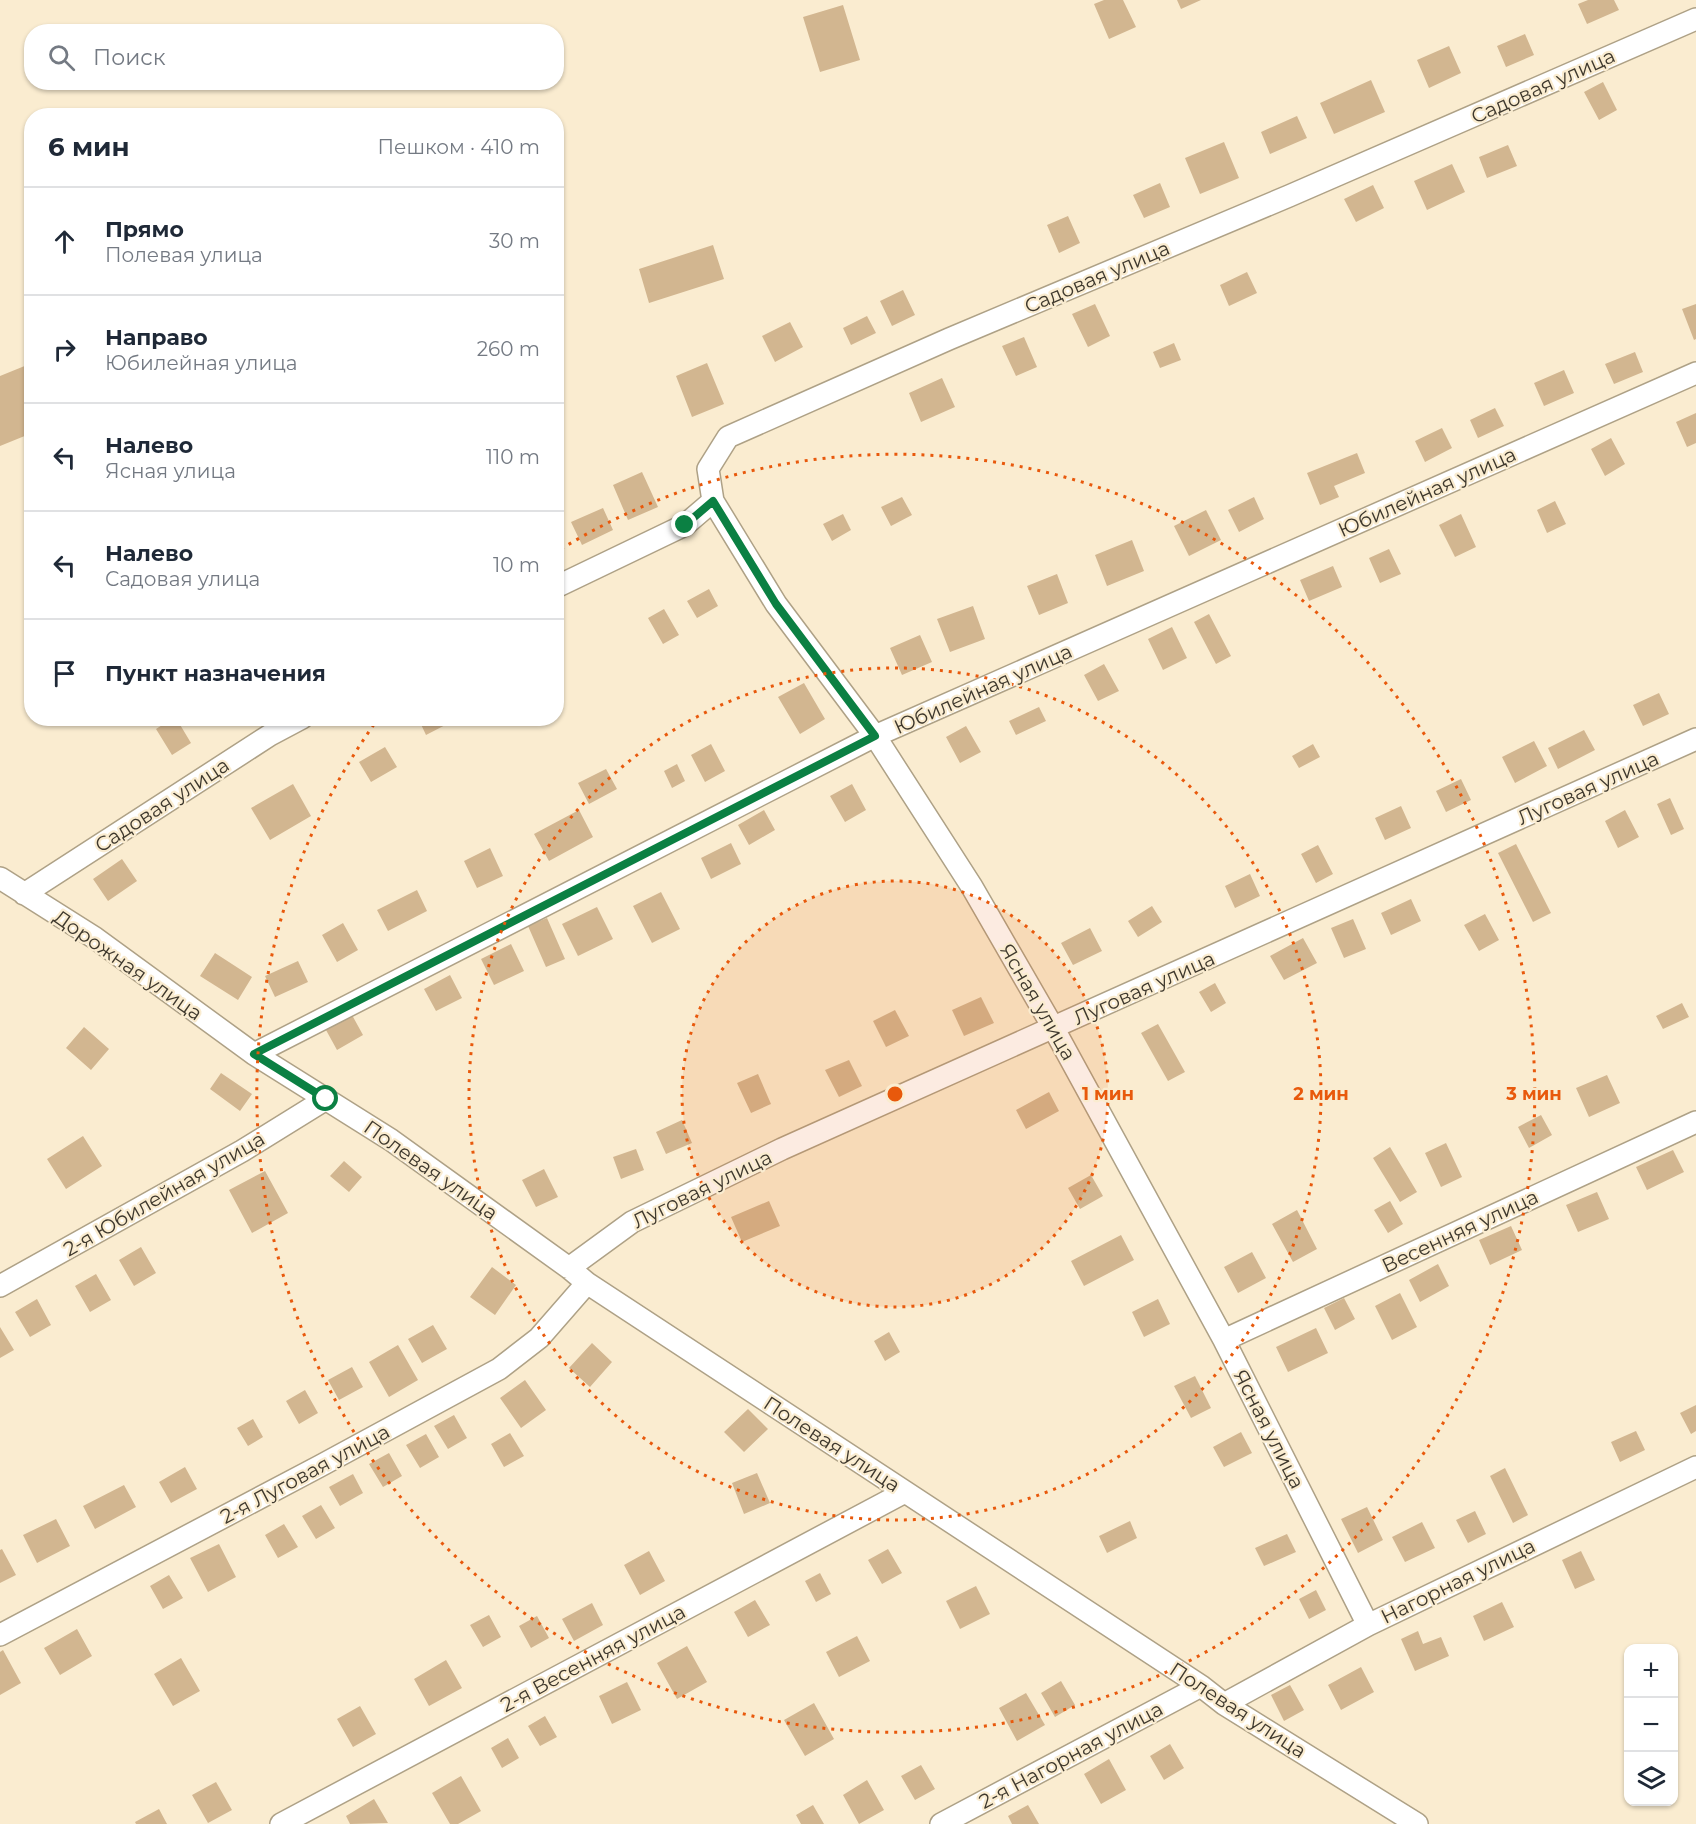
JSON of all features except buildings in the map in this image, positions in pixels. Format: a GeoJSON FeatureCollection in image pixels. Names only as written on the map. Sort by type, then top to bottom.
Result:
{"type":"FeatureCollection","features":[{"type":"Feature","properties":{"kind":"street","name":"Садовая улица"},"geometry":{"type":"LineString","coordinates":[[713,501],[708,469],[728,437],[949,339],[1289,196],[1696,19]]}},
{"type":"Feature","properties":{"kind":"street","name":"Юбилейная улица"},"geometry":{"type":"LineString","coordinates":[[254,1054],[875,736],[1696,373]]}},
{"type":"Feature","properties":{"kind":"street"},"geometry":{"type":"LineString","coordinates":[[564,584],[685,525],[713,501]]}},
{"type":"Feature","properties":{"kind":"street","name":"Ясная улица"},"geometry":{"type":"LineString","coordinates":[[713,501],[776,604],[875,736],[972,887],[1054,1029],[1224,1340],[1368,1625]]}},
{"type":"Feature","properties":{"kind":"street","name":"Садовая улица"},"geometry":{"type":"LineString","coordinates":[[24,894],[287,726]]}},
{"type":"Feature","properties":{"kind":"street","name":"Луговая улица"},"geometry":{"type":"LineString","coordinates":[[569,1268],[632,1222],[782,1149],[1054,1029],[1696,739]]}},
{"type":"Feature","properties":{"kind":"street","name":"Дорожная улица"},"geometry":{"type":"LineString","coordinates":[[0,878],[95,938],[254,1054]]}},
{"type":"Feature","properties":{"kind":"street","name":"Полевая улица"},"geometry":{"type":"LineString","coordinates":[[254,1054],[391,1140],[587,1283],[1201,1686],[1224,1704],[1417,1824]]}},
{"type":"Feature","properties":{"kind":"street","name":"2-я Юбилейная улица"},"geometry":{"type":"LineString","coordinates":[[0,1286],[242,1151],[326,1099]]}},
{"type":"Feature","properties":{"kind":"street","name":"Весенняя улица"},"geometry":{"type":"LineString","coordinates":[[1224,1340],[1696,1122]]}},
{"type":"Feature","properties":{"kind":"street","name":"2-я Луговая улица"},"geometry":{"type":"LineString","coordinates":[[0,1635],[320,1467],[499,1369],[539,1338],[587,1283]]}},
{"type":"Feature","properties":{"kind":"street","name":"Нагорная улица"},"geometry":{"type":"LineString","coordinates":[[1224,1704],[1368,1625],[1696,1467]]}},
{"type":"Feature","properties":{"kind":"street","name":"2-я Весенняя улица"},"geometry":{"type":"LineString","coordinates":[[281,1824],[905,1492]]}},
{"type":"Feature","properties":{"kind":"street","name":"2-я Нагорная улица"},"geometry":{"type":"LineString","coordinates":[[941,1824],[1201,1686]]}},
{"type":"Feature","properties":{"kind":"route"},"geometry":{"type":"LineString","coordinates":[[326,1099],[254,1054],[875,736],[776,604],[713,501],[685,525]]}}]}
